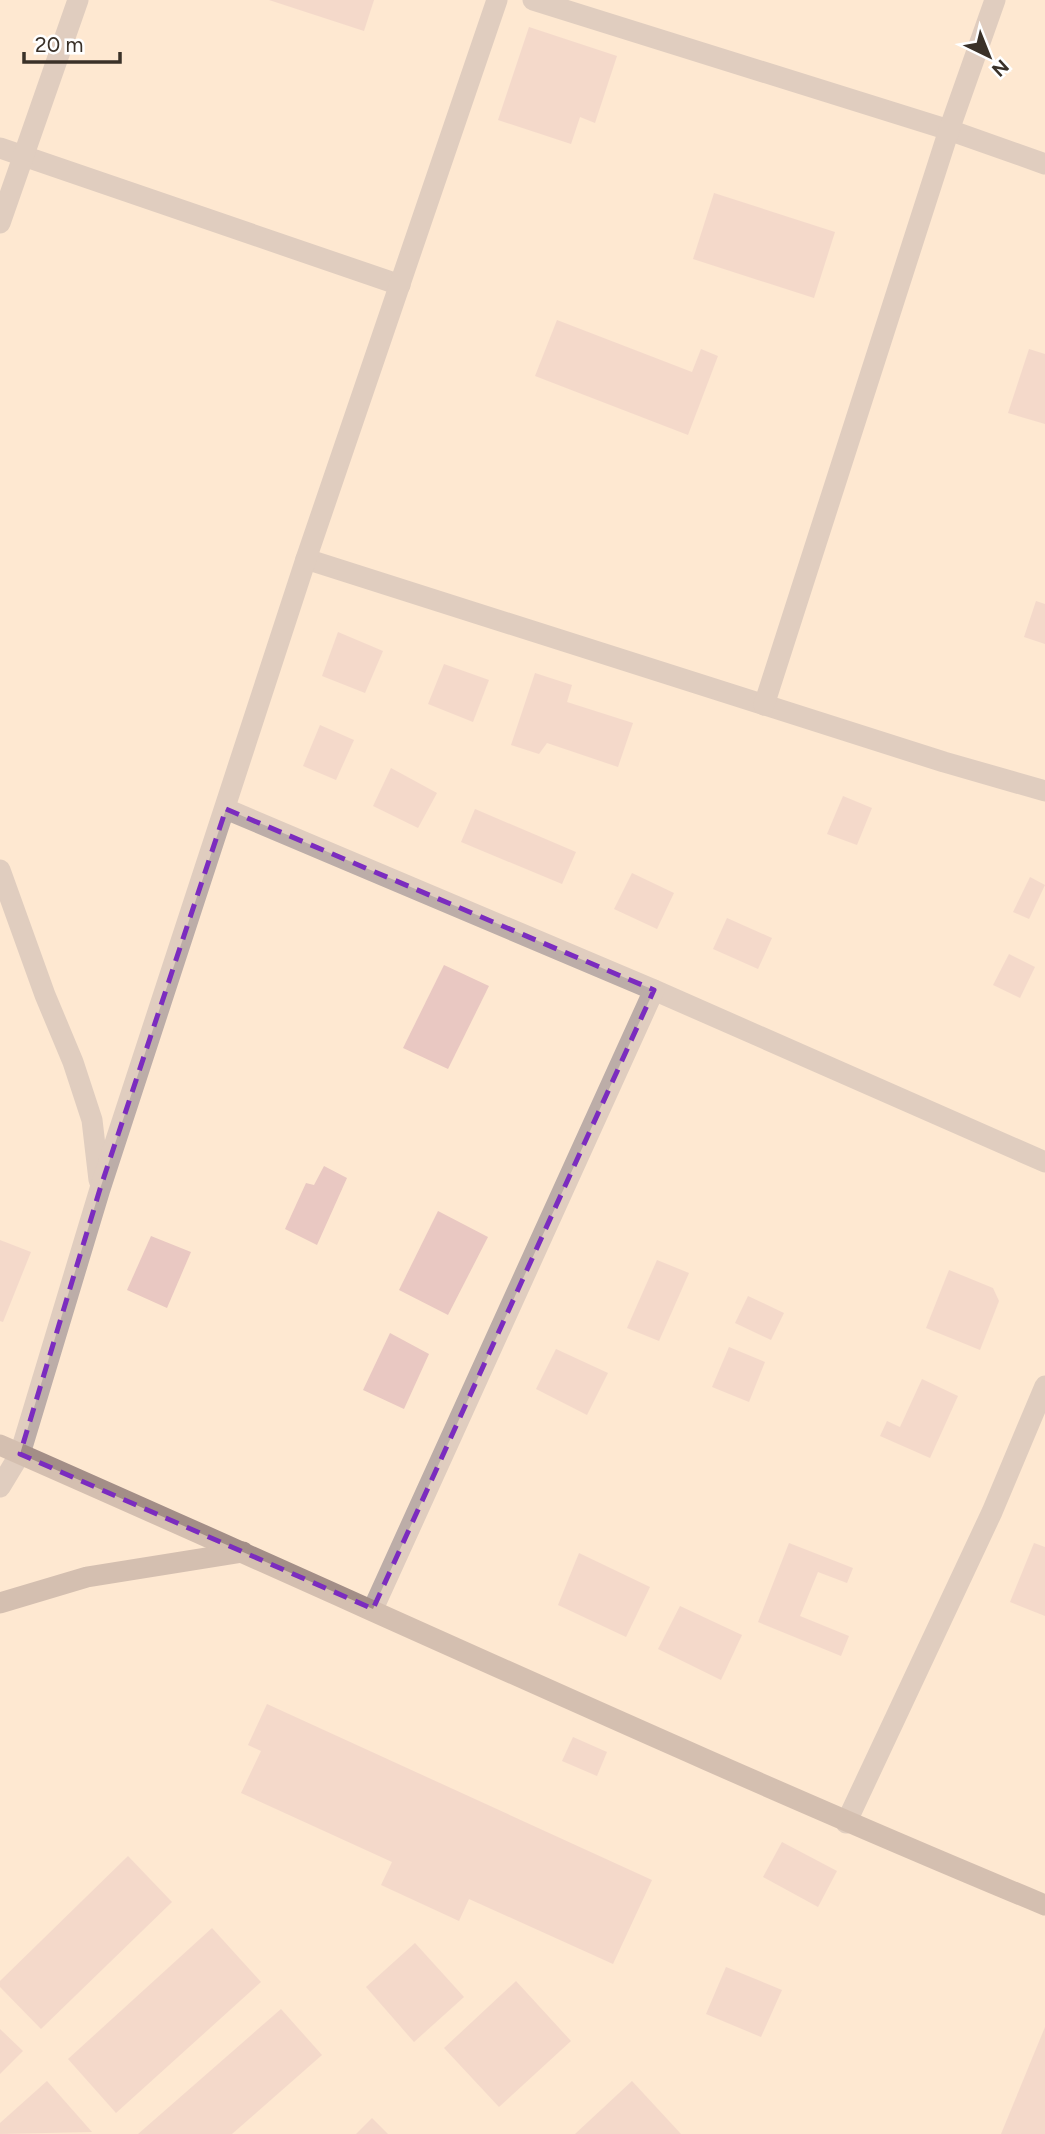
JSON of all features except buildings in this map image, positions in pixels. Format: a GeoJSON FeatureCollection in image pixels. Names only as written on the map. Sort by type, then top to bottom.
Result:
{"type":"FeatureCollection","features":[{"type":"Feature","properties":{"kind":"street"},"geometry":{"type":"LineString","coordinates":[[0,223],[78,0]]}},
{"type":"Feature","properties":{"kind":"street"},"geometry":{"type":"LineString","coordinates":[[0,1487],[20,1454],[100,1189],[306,559],[497,0]]}},
{"type":"Feature","properties":{"kind":"street"},"geometry":{"type":"LineString","coordinates":[[533,0],[949,130],[1045,164]]}},
{"type":"Feature","properties":{"kind":"street"},"geometry":{"type":"LineString","coordinates":[[764,705],[949,130],[995,0]]}},
{"type":"Feature","properties":{"kind":"street"},"geometry":{"type":"LineString","coordinates":[[0,148],[400,285]]}},
{"type":"Feature","properties":{"kind":"street"},"geometry":{"type":"LineString","coordinates":[[306,559],[764,705],[1045,791]]}},
{"type":"Feature","properties":{"kind":"street"},"geometry":{"type":"LineString","coordinates":[[226,809],[654,990],[1045,1162]]}},
{"type":"Feature","properties":{"kind":"street"},"geometry":{"type":"LineString","coordinates":[[0,870],[45,995],[74,1062],[92,1120],[100,1189]]}},
{"type":"Feature","properties":{"kind":"street"},"geometry":{"type":"LineString","coordinates":[[373,1609],[654,990]]}},
{"type":"Feature","properties":{"kind":"street"},"geometry":{"type":"LineString","coordinates":[[846,1823],[992,1512],[1045,1386]]}},
{"type":"Feature","properties":{"kind":"street"},"geometry":{"type":"LineString","coordinates":[[0,1445],[373,1609],[846,1823],[1045,1905]]}},
{"type":"Feature","properties":{"kind":"street"},"geometry":{"type":"LineString","coordinates":[[0,1603],[87,1577],[243,1552]]}},
{"type":"Feature","properties":{"kind":"highlighted area"},"geometry":{"type":"Polygon","coordinates":[[[226,809],[654,990],[373,1609],[20,1454],[100,1189],[226,809]]]}}]}
